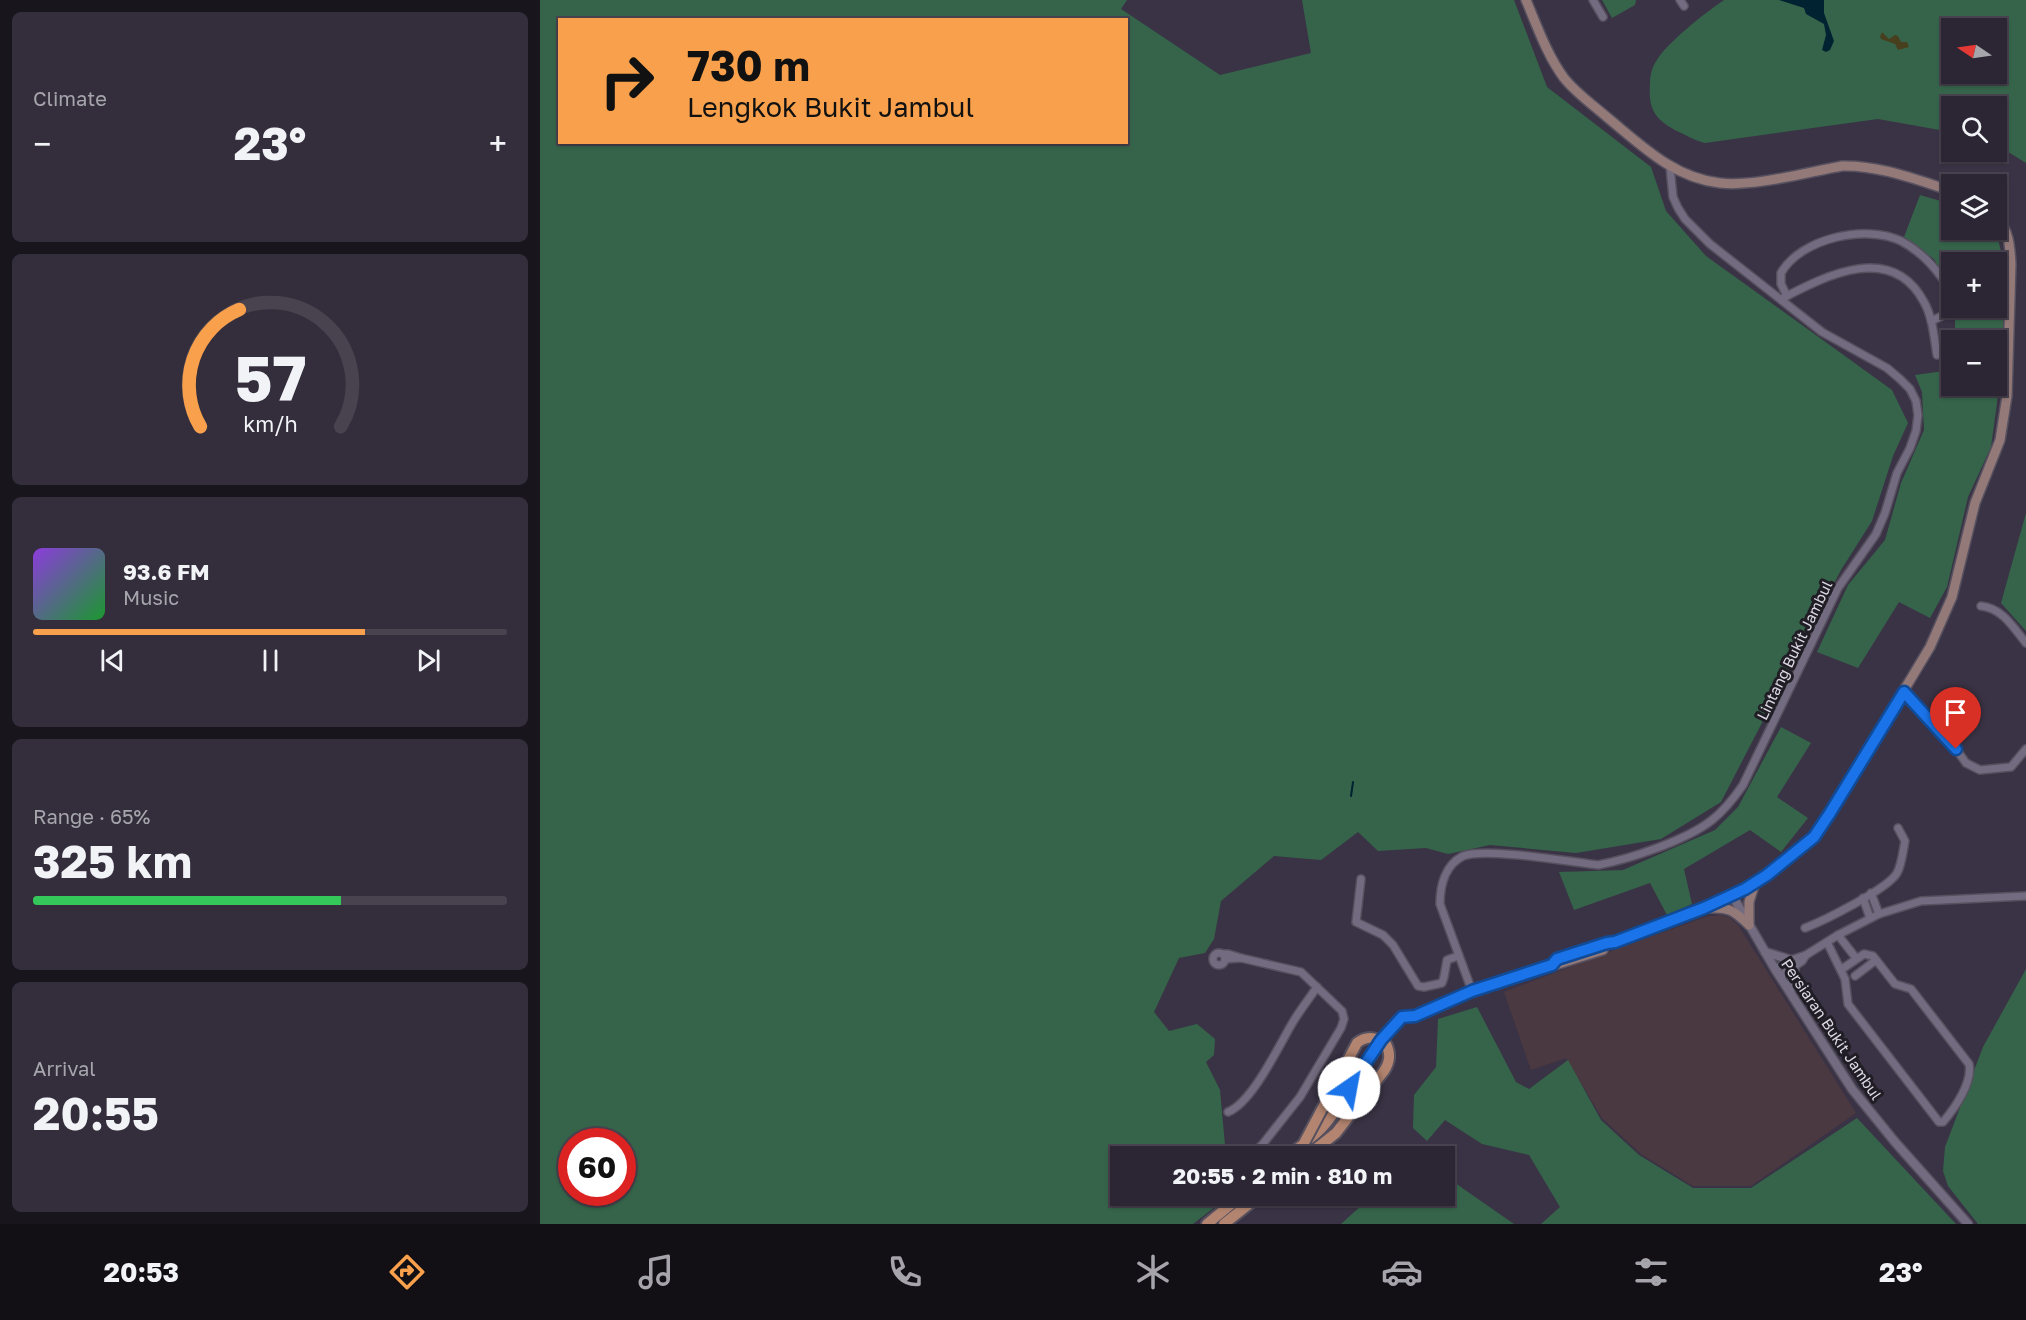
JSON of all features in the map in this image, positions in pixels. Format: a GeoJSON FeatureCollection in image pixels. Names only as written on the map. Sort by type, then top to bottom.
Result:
{"type":"FeatureCollection","features":[{"type":"Feature","properties":{"kind":"main road"},"geometry":{"type":"LineString","coordinates":[[1526,0],[1549,51],[1565,79],[1579,93],[1670,166],[1696,178],[1734,184],[1842,166],[1858,166],[1941,188]]}},
{"type":"Feature","properties":{"kind":"main road"},"geometry":{"type":"LineString","coordinates":[[1300,1146],[1324,1125],[1381,1040],[1402,1017],[1415,1016],[1472,991],[1598,952],[1615,942],[1732,896],[1755,883],[1814,837],[1904,692],[1930,647],[1946,613],[1975,502],[2000,440],[2007,396],[2011,264],[2007,231]]}},
{"type":"Feature","properties":{"kind":"main road"},"geometry":{"type":"LineString","coordinates":[[1749,925],[1749,902],[1755,883]]}},
{"type":"Feature","properties":{"kind":"main road"},"geometry":{"type":"LineString","coordinates":[[1704,908],[1726,908],[1749,925]]}},
{"type":"Feature","properties":{"kind":"main road"},"geometry":{"type":"LineString","coordinates":[[1316,1146],[1330,1130],[1360,1078],[1383,1046],[1394,1033],[1410,1023],[1415,1016]]}},
{"type":"Feature","properties":{"kind":"main road"},"geometry":{"type":"LineString","coordinates":[[1304,1143],[1357,1043],[1368,1037],[1386,1044],[1388,1065],[1336,1133],[1320,1146]]}},
{"type":"Feature","properties":{"kind":"main road"},"geometry":{"type":"LineString","coordinates":[[1207,1224],[1229,1206]]}},
{"type":"Feature","properties":{"kind":"main road"},"geometry":{"type":"LineString","coordinates":[[1224,1224],[1246,1206]]}},
{"type":"Feature","properties":{"kind":"street"},"geometry":{"type":"LineString","coordinates":[[1593,0],[1603,17]]}},
{"type":"Feature","properties":{"kind":"street","name":"Lintang Bukit Jambul"},"geometry":{"type":"LineString","coordinates":[[1472,991],[1440,904],[1440,889],[1447,870],[1461,857],[1480,853],[1606,864],[1667,843],[1712,821],[1729,805],[1743,785],[1838,588],[1876,534],[1897,473],[1916,431],[1918,415],[1916,401],[1910,389],[1887,368],[1822,332],[1784,298],[1710,244],[1685,219],[1673,197],[1670,166]]}},
{"type":"Feature","properties":{"kind":"street"},"geometry":{"type":"LineString","coordinates":[[1938,355],[1925,303],[1915,288],[1898,275],[1873,267],[1848,269],[1823,278],[1784,298],[1781,273],[1793,259],[1822,241],[1842,235],[1871,233],[1900,240],[1918,252],[1941,276]]}},
{"type":"Feature","properties":{"kind":"street"},"geometry":{"type":"LineString","coordinates":[[1931,321],[1941,316]]}},
{"type":"Feature","properties":{"kind":"street"},"geometry":{"type":"LineString","coordinates":[[1981,606],[1999,611],[2026,642]]}},
{"type":"Feature","properties":{"kind":"street"},"geometry":{"type":"LineString","coordinates":[[1904,692],[1966,763],[1973,768],[1980,771],[1993,771],[2011,767],[2026,749]]}},
{"type":"Feature","properties":{"kind":"street"},"geometry":{"type":"LineString","coordinates":[[1805,928],[1863,898],[1898,872],[1905,841],[1898,828]]}},
{"type":"Feature","properties":{"kind":"street"},"geometry":{"type":"LineString","coordinates":[[1361,879],[1356,922],[1383,934],[1393,945],[1418,986],[1442,983],[1447,960],[1458,956]]}},
{"type":"Feature","properties":{"kind":"street"},"geometry":{"type":"LineString","coordinates":[[1871,893],[1879,914]]}},
{"type":"Feature","properties":{"kind":"street","name":"Persiaran Bukit Jambul"},"geometry":{"type":"LineString","coordinates":[[1732,896],[1852,1089],[1895,1142],[1968,1224]]}},
{"type":"Feature","properties":{"kind":"street"},"geometry":{"type":"LineString","coordinates":[[1778,973],[1838,935],[1879,914],[1922,901],[2026,896]]}},
{"type":"Feature","properties":{"kind":"street"},"geometry":{"type":"LineString","coordinates":[[1863,898],[1870,918]]}},
{"type":"Feature","properties":{"kind":"street"},"geometry":{"type":"LineString","coordinates":[[1838,935],[1856,958]]}},
{"type":"Feature","properties":{"kind":"street"},"geometry":{"type":"LineString","coordinates":[[1827,942],[1842,969],[1848,1004],[1939,1122],[1943,1122],[1956,1107],[1969,1076],[1969,1064],[1911,988],[1895,984],[1873,956],[1864,954],[1842,969]]}},
{"type":"Feature","properties":{"kind":"street"},"geometry":{"type":"LineString","coordinates":[[1765,952],[1793,963]]}},
{"type":"Feature","properties":{"kind":"street"},"geometry":{"type":"LineString","coordinates":[[1224,957],[1228,954],[1305,974],[1342,1011],[1344,1019],[1341,1028],[1300,1097],[1262,1146]]}},
{"type":"Feature","properties":{"kind":"street"},"geometry":{"type":"LineString","coordinates":[[1854,976],[1876,960]]}},
{"type":"Feature","properties":{"kind":"street"},"geometry":{"type":"LineString","coordinates":[[1790,992],[1793,963]]}},
{"type":"Feature","properties":{"kind":"street"},"geometry":{"type":"LineString","coordinates":[[1228,1112],[1235,1109],[1260,1080],[1294,1021],[1317,987]]}},
{"type":"Feature","properties":{"kind":"shaded area"},"geometry":{"type":"Polygon","coordinates":[[[1709,916],[1729,917],[1738,925],[1856,1113],[1751,1186],[1693,1186],[1641,1154],[1602,1118],[1566,1058],[1531,1070],[1504,992],[1630,944],[1709,916]]]}},
{"type":"Feature","properties":{"kind":"green space"},"geometry":{"type":"Polygon","coordinates":[[[540,0],[1127,0],[1121,9],[1220,75],[1311,53],[1302,0],[1514,0],[1547,87],[1651,167],[1666,211],[1706,256],[1892,390],[1908,423],[1893,456],[1872,521],[1841,570],[1721,802],[1661,839],[1576,853],[1490,845],[1448,854],[1426,848],[1378,851],[1358,832],[1321,860],[1274,856],[1221,901],[1214,939],[1205,953],[1179,958],[1154,1012],[1169,1031],[1197,1024],[1215,1039],[1214,1055],[1206,1062],[1220,1090],[1225,1146],[1110,1146],[1110,1206],[1216,1206],[1193,1224],[540,1224],[540,0]]]}},
{"type":"Feature","properties":{"kind":"green space"},"geometry":{"type":"Polygon","coordinates":[[[1602,0],[1636,0],[1635,5],[1612,18],[1602,0]]]}},
{"type":"Feature","properties":{"kind":"green space"},"geometry":{"type":"Polygon","coordinates":[[[1724,0],[2026,0],[2026,163],[2007,151],[2007,96],[1941,96],[1941,130],[1878,119],[1705,143],[1695,140],[1660,119],[1652,108],[1650,94],[1650,79],[1655,63],[1686,29],[1724,0]]]}},
{"type":"Feature","properties":{"kind":"green space"},"geometry":{"type":"Polygon","coordinates":[[[1920,195],[1941,201],[1941,240],[1998,240],[2001,252],[1941,252],[1941,271],[1934,259],[1904,237],[1920,195]]]}},
{"type":"Feature","properties":{"kind":"green space"},"geometry":{"type":"Polygon","coordinates":[[[1955,318],[2003,318],[2003,330],[1955,330],[1955,318]]]}},
{"type":"Feature","properties":{"kind":"green space"},"geometry":{"type":"Polygon","coordinates":[[[1941,371],[1941,396],[1998,396],[1991,447],[1968,497],[1947,587],[1930,618],[1899,602],[1858,668],[1817,652],[1848,585],[1885,540],[1901,483],[1924,430],[1922,392],[1915,375],[1941,371]]]}},
{"type":"Feature","properties":{"kind":"green space"},"geometry":{"type":"Polygon","coordinates":[[[2026,513],[2026,631],[2001,603],[2026,513]]]}},
{"type":"Feature","properties":{"kind":"green space"},"geometry":{"type":"Polygon","coordinates":[[[1781,727],[1811,743],[1777,797],[1808,818],[1781,852],[1750,830],[1684,869],[1692,904],[1667,915],[1650,883],[1574,910],[1559,872],[1623,870],[1715,830],[1738,807],[1781,727]]]}},
{"type":"Feature","properties":{"kind":"green space"},"geometry":{"type":"Polygon","coordinates":[[[2026,969],[2026,1224],[1978,1224],[1948,1186],[1943,1171],[1945,1147],[1983,1047],[2026,969]]]}},
{"type":"Feature","properties":{"kind":"green space"},"geometry":{"type":"Polygon","coordinates":[[[1477,1007],[1516,1082],[1529,1089],[1568,1060],[1601,1120],[1639,1155],[1693,1188],[1751,1188],[1857,1118],[1956,1224],[1541,1224],[1560,1207],[1529,1155],[1482,1144],[1445,1120],[1427,1141],[1413,1128],[1414,1095],[1436,1067],[1438,1019],[1477,1007]]]}},
{"type":"Feature","properties":{"kind":"green space"},"geometry":{"type":"Polygon","coordinates":[[[1455,1183],[1514,1224],[1341,1224],[1361,1206],[1455,1206],[1455,1183]]]}},
{"type":"Feature","properties":{"kind":"sand"},"geometry":{"type":"Polygon","coordinates":[[[1882,32],[1889,39],[1895,35],[1898,36],[1901,42],[1907,42],[1909,47],[1898,50],[1895,44],[1881,39],[1882,32]]]}},
{"type":"Feature","properties":{"kind":"water"},"geometry":{"type":"Polygon","coordinates":[[[1779,0],[1824,0],[1824,13],[1834,41],[1830,50],[1826,52],[1822,50],[1826,35],[1824,24],[1806,14],[1804,8],[1779,0]]]}},
{"type":"Feature","properties":{"kind":"waterway"},"geometry":{"type":"LineString","coordinates":[[1351,796],[1353,782]]}},
{"type":"Feature","properties":{"kind":"route"},"geometry":{"type":"LineString","coordinates":[[1349,1088],[1381,1040],[1402,1017],[1415,1016],[1472,991],[1552,965],[1557,959],[1615,942],[1704,908],[1745,889],[1767,875],[1814,837],[1904,692],[1956,749]]}}]}
